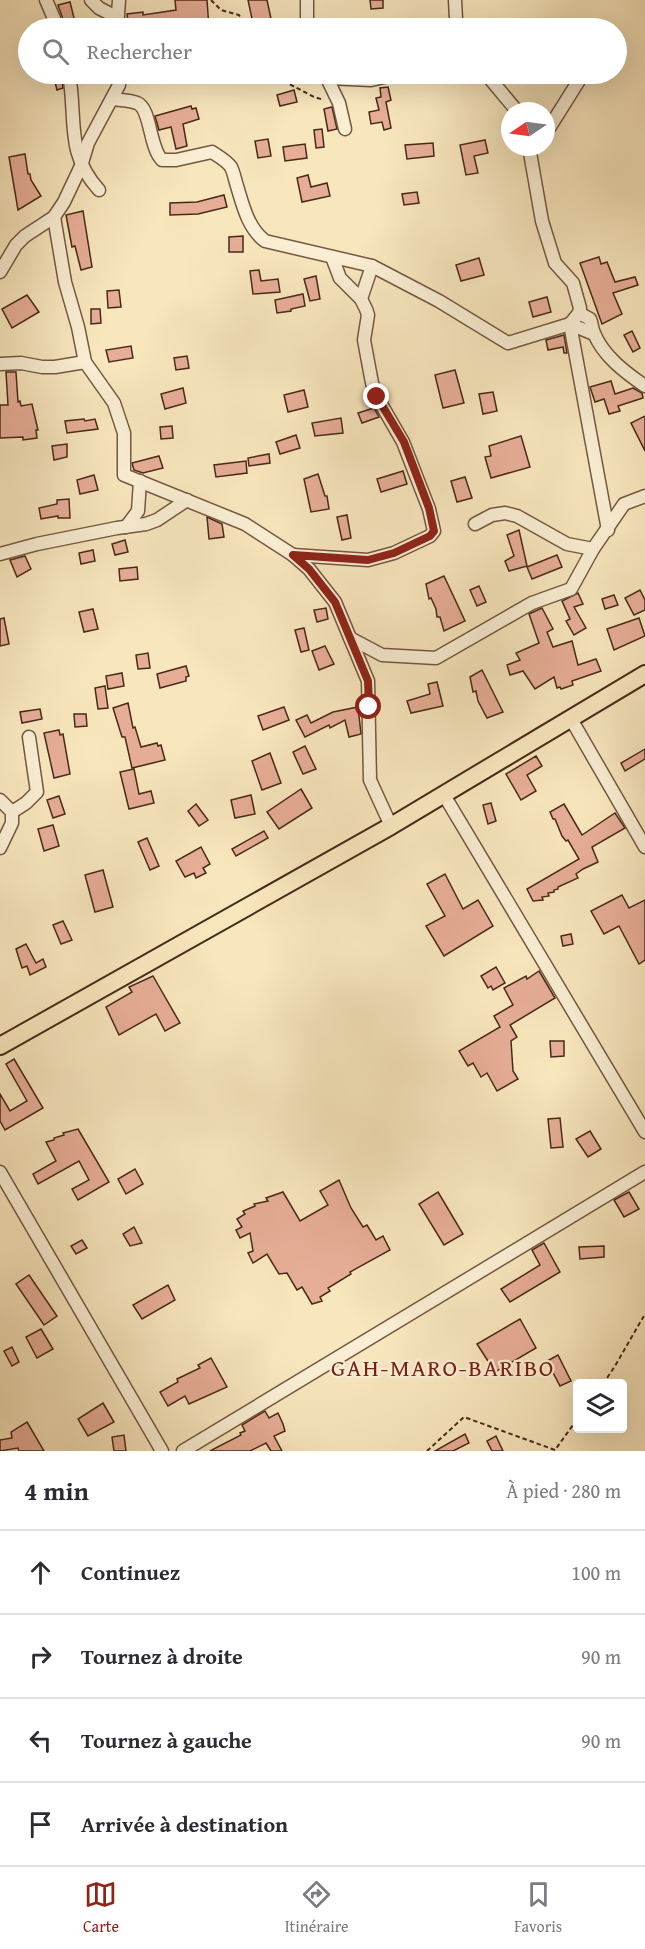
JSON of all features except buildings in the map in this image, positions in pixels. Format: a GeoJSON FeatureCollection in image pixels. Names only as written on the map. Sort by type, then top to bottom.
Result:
{"type":"FeatureCollection","features":[{"type":"Feature","properties":{"kind":"main road"},"geometry":{"type":"LineString","coordinates":[[0,1046],[391,826],[645,674]]}},
{"type":"Feature","properties":{"kind":"street"},"geometry":{"type":"LineString","coordinates":[[46,0],[54,18]]}},
{"type":"Feature","properties":{"kind":"street"},"geometry":{"type":"LineString","coordinates":[[91,0],[112,18]]}},
{"type":"Feature","properties":{"kind":"street"},"geometry":{"type":"LineString","coordinates":[[118,18],[119,0]]}},
{"type":"Feature","properties":{"kind":"street"},"geometry":{"type":"LineString","coordinates":[[307,0],[309,18]]}},
{"type":"Feature","properties":{"kind":"street"},"geometry":{"type":"LineString","coordinates":[[455,0],[456,18]]}},
{"type":"Feature","properties":{"kind":"street"},"geometry":{"type":"LineString","coordinates":[[70,84],[75,144],[81,166],[99,190]]}},
{"type":"Feature","properties":{"kind":"street"},"geometry":{"type":"LineString","coordinates":[[0,272],[20,241],[54,217],[81,166],[88,143],[119,84]]}},
{"type":"Feature","properties":{"kind":"street"},"geometry":{"type":"LineString","coordinates":[[330,84],[339,103],[345,129]]}},
{"type":"Feature","properties":{"kind":"street"},"geometry":{"type":"LineString","coordinates":[[494,84],[509,102]]}},
{"type":"Feature","properties":{"kind":"street"},"geometry":{"type":"LineString","coordinates":[[555,119],[577,84]]}},
{"type":"Feature","properties":{"kind":"street"},"geometry":{"type":"LineString","coordinates":[[112,99],[139,103],[144,109],[153,147],[162,160],[176,160],[212,152],[225,161],[234,174],[247,216],[259,236],[265,241],[372,266],[439,301],[508,343],[570,324],[579,313]]}},
{"type":"Feature","properties":{"kind":"street"},"geometry":{"type":"LineString","coordinates":[[533,156],[542,221],[555,263],[573,282],[579,313]]}},
{"type":"Feature","properties":{"kind":"street"},"geometry":{"type":"LineString","coordinates":[[54,217],[65,282],[85,362],[114,403],[124,433],[124,475],[245,524],[293,555],[309,569],[335,602],[368,681],[370,780],[391,826]]}},
{"type":"Feature","properties":{"kind":"street"},"geometry":{"type":"LineString","coordinates":[[293,555],[368,560],[430,536],[434,531],[429,508],[404,442],[377,397],[372,383],[364,340],[368,315],[361,298],[340,278],[332,256]]}},
{"type":"Feature","properties":{"kind":"street"},"geometry":{"type":"LineString","coordinates":[[361,298],[372,266]]}},
{"type":"Feature","properties":{"kind":"street"},"geometry":{"type":"LineString","coordinates":[[579,313],[590,319],[594,334],[617,365],[645,386]]}},
{"type":"Feature","properties":{"kind":"street"},"geometry":{"type":"LineString","coordinates":[[570,324],[594,334]]}},
{"type":"Feature","properties":{"kind":"street"},"geometry":{"type":"LineString","coordinates":[[570,324],[608,530]]}},
{"type":"Feature","properties":{"kind":"street"},"geometry":{"type":"LineString","coordinates":[[0,364],[21,363],[42,368],[85,362]]}},
{"type":"Feature","properties":{"kind":"street"},"geometry":{"type":"LineString","coordinates":[[126,527],[138,511],[140,481]]}},
{"type":"Feature","properties":{"kind":"street"},"geometry":{"type":"LineString","coordinates":[[350,639],[382,655],[436,658],[532,603],[571,589],[593,549],[624,504],[645,496]]}},
{"type":"Feature","properties":{"kind":"street"},"geometry":{"type":"LineString","coordinates":[[0,554],[37,544],[158,520],[187,500]]}},
{"type":"Feature","properties":{"kind":"street"},"geometry":{"type":"LineString","coordinates":[[475,524],[492,515],[505,513],[517,516],[567,544],[593,549]]}},
{"type":"Feature","properties":{"kind":"street"},"geometry":{"type":"LineString","coordinates":[[571,718],[645,846]]}},
{"type":"Feature","properties":{"kind":"street"},"geometry":{"type":"LineString","coordinates":[[12,812],[38,792],[29,737]]}},
{"type":"Feature","properties":{"kind":"street"},"geometry":{"type":"LineString","coordinates":[[444,795],[645,1132]]}},
{"type":"Feature","properties":{"kind":"street"},"geometry":{"type":"LineString","coordinates":[[0,800],[12,812],[12,823],[0,848]]}},
{"type":"Feature","properties":{"kind":"street"},"geometry":{"type":"LineString","coordinates":[[0,1172],[162,1451]]}},
{"type":"Feature","properties":{"kind":"street"},"geometry":{"type":"LineString","coordinates":[[183,1451],[645,1172]]}},
{"type":"Feature","properties":{"kind":"path"},"geometry":{"type":"LineString","coordinates":[[211,0],[221,10],[239,15],[241,18]]}},
{"type":"Feature","properties":{"kind":"path"},"geometry":{"type":"LineString","coordinates":[[289,84],[314,97],[339,103]]}},
{"type":"Feature","properties":{"kind":"path"},"geometry":{"type":"LineString","coordinates":[[606,1379],[645,1314]]}},
{"type":"Feature","properties":{"kind":"path"},"geometry":{"type":"LineString","coordinates":[[427,1451],[464,1417],[555,1450],[573,1425]]}},
{"type":"Feature","properties":{"kind":"district","name":"GAH-MARO-BARIBO"},"geometry":{"type":"Point","coordinates":[443,1368]}},
{"type":"Feature","properties":{"kind":"route"},"geometry":{"type":"LineString","coordinates":[[369,707],[368,681],[335,602],[309,569],[293,555],[368,560],[394,553],[430,536],[434,531],[429,508],[404,442],[377,397]]}}]}
